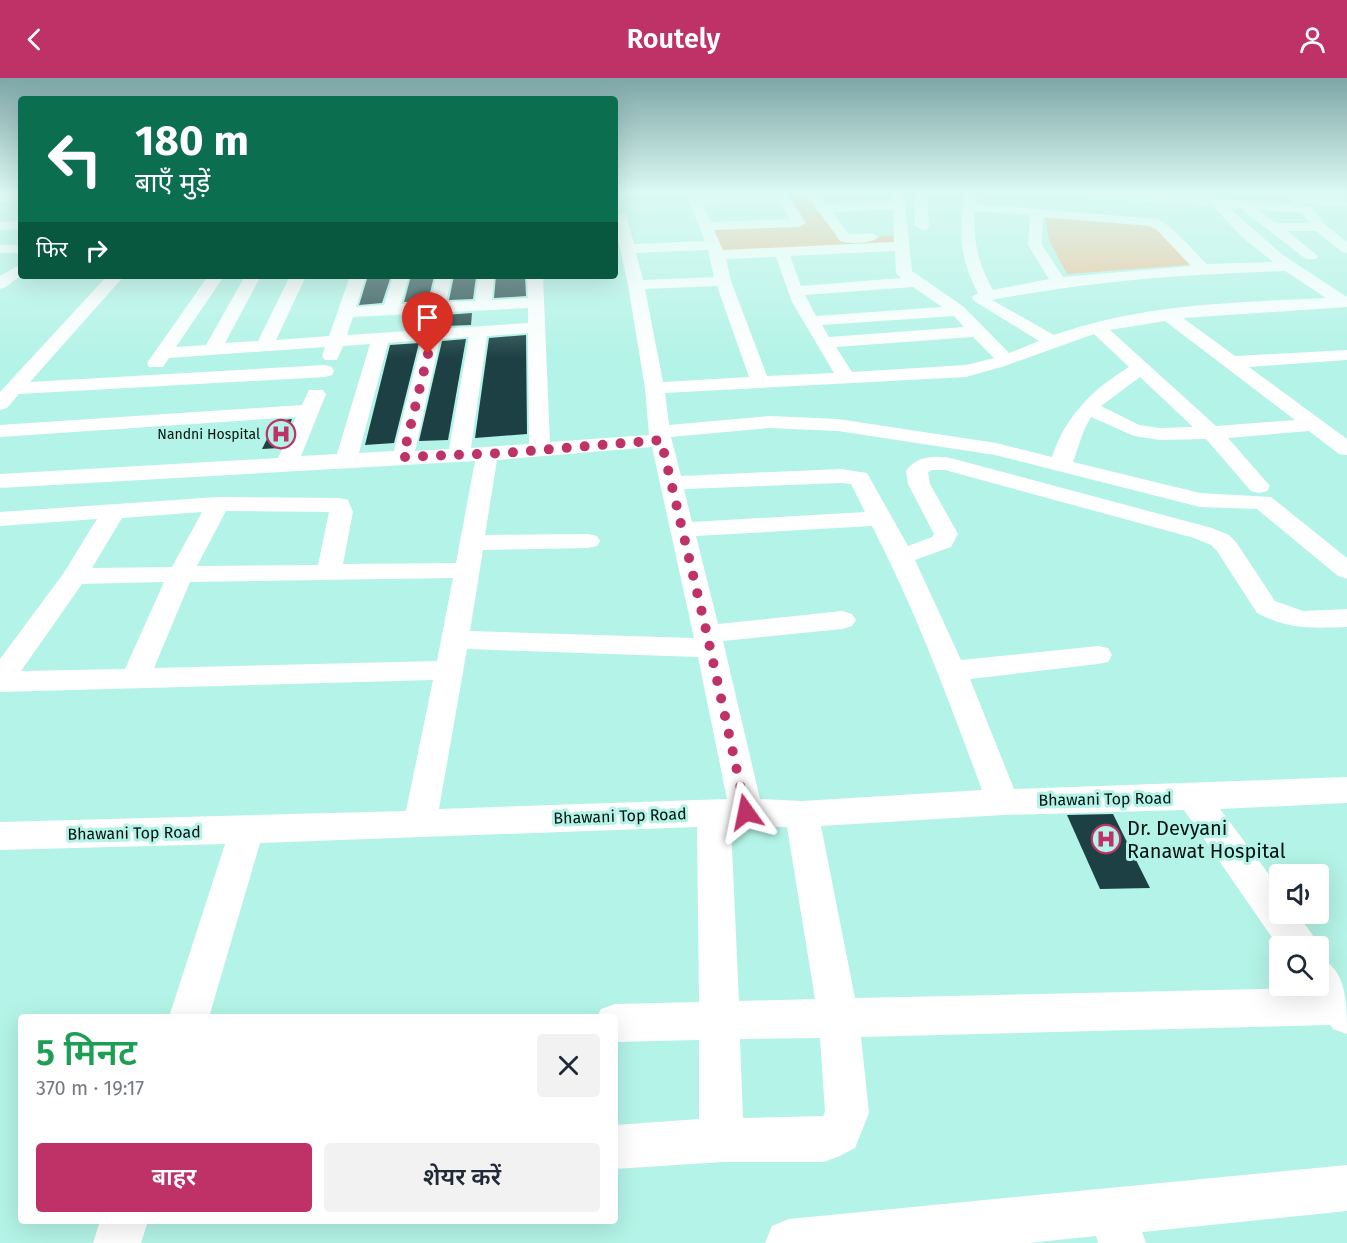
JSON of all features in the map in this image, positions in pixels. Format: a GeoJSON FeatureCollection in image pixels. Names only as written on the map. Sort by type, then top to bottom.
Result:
{"type":"FeatureCollection","features":[{"type":"Feature","properties":{"kind":"street"},"geometry":{"type":"LineString","coordinates":[[722,1140],[721,1021],[730,812],[709,641],[660,436],[655,388],[627,249],[782,252],[822,248]]}},
{"type":"Feature","properties":{"kind":"street"},"geometry":{"type":"LineString","coordinates":[[901,248],[898,265],[904,273],[958,311],[1005,360]]}},
{"type":"Feature","properties":{"kind":"street"},"geometry":{"type":"LineString","coordinates":[[967,248],[974,269],[987,294]]}},
{"type":"Feature","properties":{"kind":"street"},"geometry":{"type":"LineString","coordinates":[[1037,248],[1059,282]]}},
{"type":"Feature","properties":{"kind":"street"},"geometry":{"type":"LineString","coordinates":[[1181,248],[1203,270]]}},
{"type":"Feature","properties":{"kind":"street"},"geometry":{"type":"LineString","coordinates":[[1264,248],[1286,266],[1346,302]]}},
{"type":"Feature","properties":{"kind":"street"},"geometry":{"type":"LineString","coordinates":[[1300,248],[1311,256]]}},
{"type":"Feature","properties":{"kind":"street"},"geometry":{"type":"LineString","coordinates":[[0,249],[18,249]]}},
{"type":"Feature","properties":{"kind":"street"},"geometry":{"type":"LineString","coordinates":[[716,250],[723,281],[760,382]]}},
{"type":"Feature","properties":{"kind":"street"},"geometry":{"type":"LineString","coordinates":[[782,252],[792,271],[795,291],[847,378]]}},
{"type":"Feature","properties":{"kind":"street"},"geometry":{"type":"LineString","coordinates":[[1051,341],[982,301],[980,297],[1059,282],[1203,270],[1286,266]]}},
{"type":"Feature","properties":{"kind":"street"},"geometry":{"type":"LineString","coordinates":[[0,272],[18,271]]}},
{"type":"Feature","properties":{"kind":"street"},"geometry":{"type":"LineString","coordinates":[[0,284],[18,272]]}},
{"type":"Feature","properties":{"kind":"street"},"geometry":{"type":"LineString","coordinates":[[0,404],[113,279]]}},
{"type":"Feature","properties":{"kind":"street"},"geometry":{"type":"LineString","coordinates":[[142,380],[164,354],[214,279]]}},
{"type":"Feature","properties":{"kind":"street"},"geometry":{"type":"LineString","coordinates":[[212,350],[251,279]]}},
{"type":"Feature","properties":{"kind":"street"},"geometry":{"type":"LineString","coordinates":[[264,347],[297,279]]}},
{"type":"Feature","properties":{"kind":"street"},"geometry":{"type":"LineString","coordinates":[[287,463],[337,341],[357,279]]}},
{"type":"Feature","properties":{"kind":"street"},"geometry":{"type":"LineString","coordinates":[[391,310],[400,279]]}},
{"type":"Feature","properties":{"kind":"street"},"geometry":{"type":"LineString","coordinates":[[437,308],[443,279]]}},
{"type":"Feature","properties":{"kind":"street"},"geometry":{"type":"LineString","coordinates":[[483,305],[486,279]]}},
{"type":"Feature","properties":{"kind":"street"},"geometry":{"type":"LineString","coordinates":[[535,279],[540,450]]}},
{"type":"Feature","properties":{"kind":"street"},"geometry":{"type":"LineString","coordinates":[[636,285],[723,281]]}},
{"type":"Feature","properties":{"kind":"street"},"geometry":{"type":"LineString","coordinates":[[795,291],[915,282]]}},
{"type":"Feature","properties":{"kind":"street"},"geometry":{"type":"LineString","coordinates":[[655,388],[966,371],[1005,360],[1051,341],[1097,328],[1168,315],[1346,302]]}},
{"type":"Feature","properties":{"kind":"street"},"geometry":{"type":"LineString","coordinates":[[347,312],[535,303]]}},
{"type":"Feature","properties":{"kind":"street"},"geometry":{"type":"LineString","coordinates":[[812,321],[958,311]]}},
{"type":"Feature","properties":{"kind":"street"},"geometry":{"type":"LineString","coordinates":[[1168,315],[1234,362],[1347,449]]}},
{"type":"Feature","properties":{"kind":"street"},"geometry":{"type":"LineString","coordinates":[[164,354],[538,327]]}},
{"type":"Feature","properties":{"kind":"street"},"geometry":{"type":"LineString","coordinates":[[1097,328],[1211,432],[1260,486]]}},
{"type":"Feature","properties":{"kind":"street"},"geometry":{"type":"LineString","coordinates":[[459,455],[479,331]]}},
{"type":"Feature","properties":{"kind":"street"},"geometry":{"type":"LineString","coordinates":[[824,343],[977,331]]}},
{"type":"Feature","properties":{"kind":"street"},"geometry":{"type":"LineString","coordinates":[[403,457],[433,333]]}},
{"type":"Feature","properties":{"kind":"street"},"geometry":{"type":"LineString","coordinates":[[346,459],[381,337]]}},
{"type":"Feature","properties":{"kind":"street"},"geometry":{"type":"LineString","coordinates":[[1234,362],[1347,355]]}},
{"type":"Feature","properties":{"kind":"street"},"geometry":{"type":"LineString","coordinates":[[1061,464],[1073,428],[1088,408],[1122,380],[1141,368]]}},
{"type":"Feature","properties":{"kind":"street"},"geometry":{"type":"LineString","coordinates":[[14,389],[325,370]]}},
{"type":"Feature","properties":{"kind":"street"},"geometry":{"type":"LineString","coordinates":[[1088,408],[1123,426],[1143,432],[1211,432],[1314,424]]}},
{"type":"Feature","properties":{"kind":"street"},"geometry":{"type":"LineString","coordinates":[[0,431],[310,410]]}},
{"type":"Feature","properties":{"kind":"street"},"geometry":{"type":"LineString","coordinates":[[0,481],[346,459],[487,454],[540,450],[769,422],[815,423],[940,439],[1061,464],[1200,500],[1263,502],[1346,571],[1341,582],[1347,607]]}},
{"type":"Feature","properties":{"kind":"street"},"geometry":{"type":"LineString","coordinates":[[420,824],[473,543],[487,454]]}},
{"type":"Feature","properties":{"kind":"street"},"geometry":{"type":"LineString","coordinates":[[901,557],[942,542],[946,534],[919,484],[917,471],[922,465],[946,464],[1203,533],[1220,540],[1227,547],[1266,607],[1287,617],[1302,620],[1347,618]]}},
{"type":"Feature","properties":{"kind":"street"},"geometry":{"type":"LineString","coordinates":[[673,483],[852,476],[859,478],[901,557],[952,671],[1003,802]]}},
{"type":"Feature","properties":{"kind":"street"},"geometry":{"type":"LineString","coordinates":[[135,679],[181,573],[218,504]]}},
{"type":"Feature","properties":{"kind":"street"},"geometry":{"type":"LineString","coordinates":[[0,539],[10,518],[218,504],[339,505],[341,512],[329,571]]}},
{"type":"Feature","properties":{"kind":"street"},"geometry":{"type":"LineString","coordinates":[[0,681],[74,576],[114,511]]}},
{"type":"Feature","properties":{"kind":"street"},"geometry":{"type":"LineString","coordinates":[[683,530],[881,518]]}},
{"type":"Feature","properties":{"kind":"street"},"geometry":{"type":"LineString","coordinates":[[473,543],[588,541]]}},
{"type":"Feature","properties":{"kind":"street"},"geometry":{"type":"LineString","coordinates":[[74,576],[467,570]]}},
{"type":"Feature","properties":{"kind":"street"},"geometry":{"type":"LineString","coordinates":[[455,640],[709,641],[842,620]]}},
{"type":"Feature","properties":{"kind":"street"},"geometry":{"type":"LineString","coordinates":[[952,671],[1098,655]]}},
{"type":"Feature","properties":{"kind":"street"},"geometry":{"type":"LineString","coordinates":[[0,681],[450,670]]}},
{"type":"Feature","properties":{"kind":"street","name":"Bhawani Top Road"},"geometry":{"type":"LineString","coordinates":[[0,836],[248,830],[730,812],[802,814],[1003,802],[1347,790]]}},
{"type":"Feature","properties":{"kind":"street"},"geometry":{"type":"LineString","coordinates":[[1193,797],[1292,936]]}},
{"type":"Feature","properties":{"kind":"street"},"geometry":{"type":"LineString","coordinates":[[618,1147],[722,1140],[824,1140],[839,1132],[847,1113],[839,1018],[802,814]]}},
{"type":"Feature","properties":{"kind":"street"},"geometry":{"type":"LineString","coordinates":[[190,1014],[248,830]]}},
{"type":"Feature","properties":{"kind":"street"},"geometry":{"type":"LineString","coordinates":[[1329,989],[1345,1010]]}},
{"type":"Feature","properties":{"kind":"street"},"geometry":{"type":"LineString","coordinates":[[618,1023],[1345,1010]]}},
{"type":"Feature","properties":{"kind":"street"},"geometry":{"type":"LineString","coordinates":[[789,1243],[1116,1227],[1347,1188]]}},
{"type":"Feature","properties":{"kind":"street"},"geometry":{"type":"LineString","coordinates":[[117,1243],[123,1224]]}},
{"type":"Feature","properties":{"kind":"shaded area"},"geometry":{"type":"Polygon","coordinates":[[[715,248],[854,248],[718,255],[715,248]]]}},
{"type":"Feature","properties":{"kind":"shaded area"},"geometry":{"type":"Polygon","coordinates":[[[1053,248],[1182,248],[1199,264],[1067,274],[1053,248]]]}},
{"type":"Feature","properties":{"kind":"building"},"geometry":{"type":"Polygon","coordinates":[[[367,279],[390,279],[382,303],[359,305],[367,279]]]}},
{"type":"Feature","properties":{"kind":"building"},"geometry":{"type":"Polygon","coordinates":[[[410,279],[433,279],[428,301],[404,302],[410,279]]]}},
{"type":"Feature","properties":{"kind":"building"},"geometry":{"type":"Polygon","coordinates":[[[453,279],[476,279],[473,299],[449,300],[453,279]]]}},
{"type":"Feature","properties":{"kind":"building"},"geometry":{"type":"Polygon","coordinates":[[[496,279],[525,279],[526,296],[494,298],[496,279]]]}},
{"type":"Feature","properties":{"kind":"building"},"geometry":{"type":"Polygon","coordinates":[[[472,313],[471,325],[443,326],[445,315],[472,313]]]}},
{"type":"Feature","properties":{"kind":"building"},"geometry":{"type":"Polygon","coordinates":[[[526,335],[527,434],[475,438],[489,338],[526,335]]]}},
{"type":"Feature","properties":{"kind":"building"},"geometry":{"type":"Polygon","coordinates":[[[466,339],[448,440],[419,441],[442,341],[466,339]]]}},
{"type":"Feature","properties":{"kind":"building"},"geometry":{"type":"Polygon","coordinates":[[[419,343],[394,443],[365,445],[390,345],[419,343]]]}},
{"type":"Feature","properties":{"kind":"building"},"geometry":{"type":"Polygon","coordinates":[[[292,419],[280,448],[262,449],[276,421],[292,419]]]}},
{"type":"Feature","properties":{"kind":"building"},"geometry":{"type":"Polygon","coordinates":[[[1113,814],[1150,888],[1100,889],[1067,815],[1113,814]]]}},
{"type":"Feature","properties":{"kind":"place","name":"Nandni Hospital"},"geometry":{"type":"Point","coordinates":[281,434]}},
{"type":"Feature","properties":{"kind":"place","name":"Dr. Devyani Ranawat Hospital"},"geometry":{"type":"Point","coordinates":[1106,839]}},
{"type":"Feature","properties":{"kind":"route"},"geometry":{"type":"LineString","coordinates":[[428,354],[403,457],[505,453],[661,440],[673,483],[746,812]]}}]}
